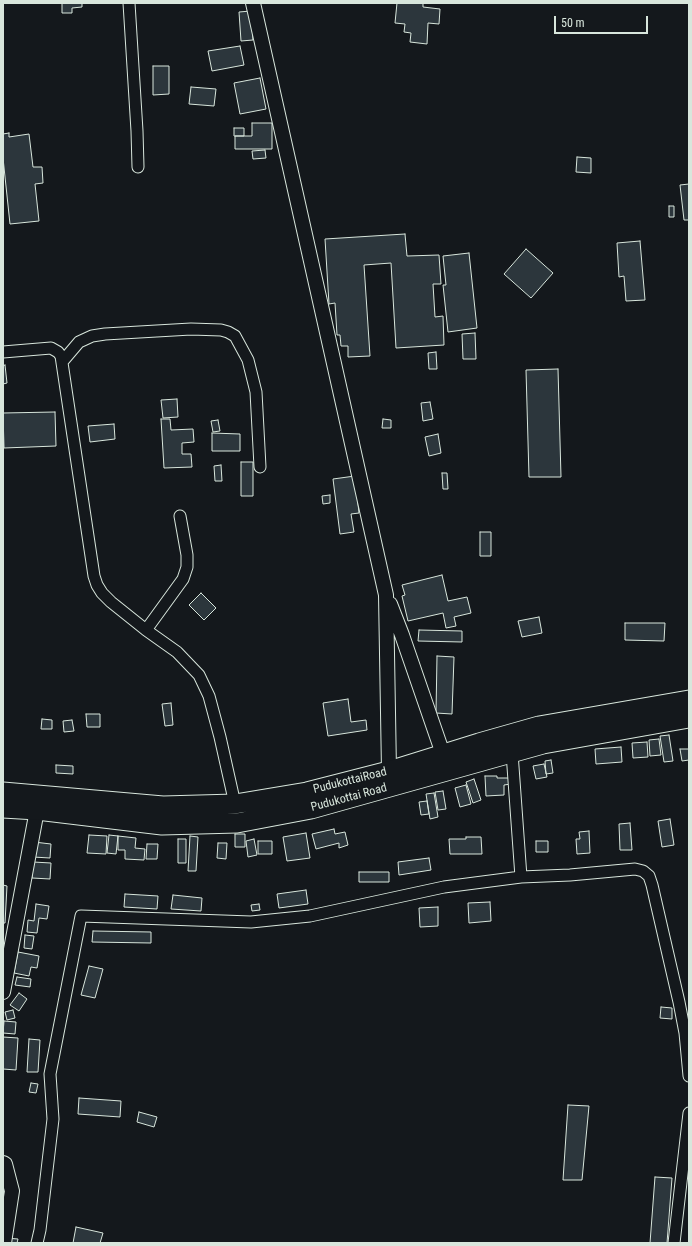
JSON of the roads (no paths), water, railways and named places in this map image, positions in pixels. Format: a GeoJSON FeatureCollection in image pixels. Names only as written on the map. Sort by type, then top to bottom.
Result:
{"type":"FeatureCollection","features":[{"type":"Feature","properties":{"kind":"highway","name":"PudukottaiRoad"},"geometry":{"type":"LineString","coordinates":[[3,792],[36,802],[163,806],[235,804],[307,792],[389,771],[539,726],[689,700]]}},
{"type":"Feature","properties":{"kind":"highway","name":"Pudukottai Road"},"geometry":{"type":"LineString","coordinates":[[3,808],[36,802],[162,824],[237,823],[311,809],[543,744],[689,718]]}},
{"type":"Feature","properties":{"kind":"street"},"geometry":{"type":"LineString","coordinates":[[129,3],[138,167]]}},
{"type":"Feature","properties":{"kind":"street"},"geometry":{"type":"LineString","coordinates":[[253,3],[386,595],[402,635],[443,754]]}},
{"type":"Feature","properties":{"kind":"street"},"geometry":{"type":"LineString","coordinates":[[62,362],[79,342],[92,336],[191,329],[221,330],[228,332],[234,336],[248,360],[256,392],[260,467]]}},
{"type":"Feature","properties":{"kind":"street"},"geometry":{"type":"LineString","coordinates":[[3,352],[51,348],[58,352],[62,362],[94,576],[97,585],[102,593],[111,602],[177,652],[199,675],[210,696],[235,804]]}},
{"type":"Feature","properties":{"kind":"street"},"geometry":{"type":"LineString","coordinates":[[146,630],[183,579],[187,567],[187,555],[180,516]]}},
{"type":"Feature","properties":{"kind":"street"},"geometry":{"type":"LineString","coordinates":[[386,595],[389,771]]}},
{"type":"Feature","properties":{"kind":"street"},"geometry":{"type":"LineString","coordinates":[[512,753],[521,877]]}},
{"type":"Feature","properties":{"kind":"street"},"geometry":{"type":"LineString","coordinates":[[3,992],[36,802]]}},
{"type":"Feature","properties":{"kind":"street"},"geometry":{"type":"LineString","coordinates":[[37,1243],[40,1230],[53,1119],[50,1074],[81,916],[251,922],[310,916],[444,887],[521,877],[570,875],[635,869],[643,871],[649,876],[652,885],[679,1002],[685,1032],[689,1076]]}},
{"type":"Feature","properties":{"kind":"street"},"geometry":{"type":"LineString","coordinates":[[674,1243],[689,1113]]}},
{"type":"Feature","properties":{"kind":"street"},"geometry":{"type":"LineString","coordinates":[[3,1164],[5,1164],[12,1191],[4,1243]]}}]}
